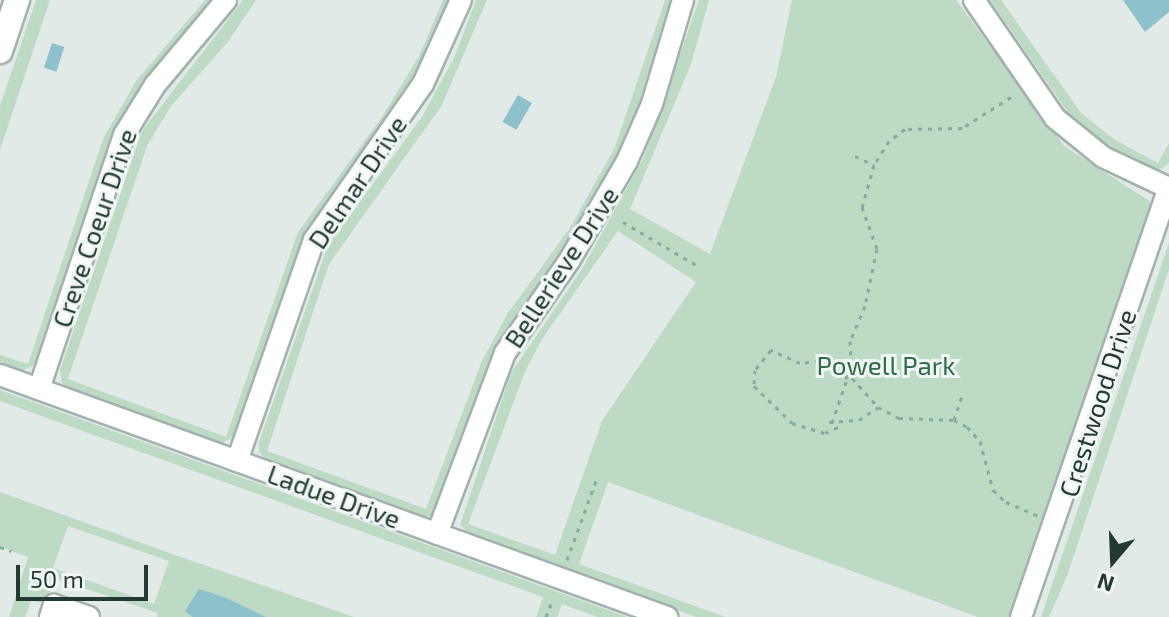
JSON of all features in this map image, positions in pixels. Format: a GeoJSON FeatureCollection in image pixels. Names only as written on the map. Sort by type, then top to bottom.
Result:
{"type":"FeatureCollection","features":[{"type":"Feature","properties":{"kind":"main road"},"geometry":{"type":"LineString","coordinates":[[0,51],[17,0]]}},
{"type":"Feature","properties":{"kind":"street","name":"Creve Coeur Drive"},"geometry":{"type":"LineString","coordinates":[[39,389],[124,135],[155,85],[226,0]]}},
{"type":"Feature","properties":{"kind":"street","name":"Delmar Drive"},"geometry":{"type":"LineString","coordinates":[[237,461],[314,240],[423,84],[461,0]]}},
{"type":"Feature","properties":{"kind":"street","name":"Bellerieve Drive"},"geometry":{"type":"LineString","coordinates":[[437,534],[505,353],[582,239],[627,161],[652,104],[683,0]]}},
{"type":"Feature","properties":{"kind":"street"},"geometry":{"type":"LineString","coordinates":[[974,0],[1055,118],[1103,157],[1169,188]]}},
{"type":"Feature","properties":{"kind":"street","name":"Crestwood Drive"},"geometry":{"type":"LineString","coordinates":[[1021,617],[1169,188]]}},
{"type":"Feature","properties":{"kind":"street","name":"Ladue Drive"},"geometry":{"type":"LineString","coordinates":[[0,375],[667,617]]}},
{"type":"Feature","properties":{"kind":"street"},"geometry":{"type":"LineString","coordinates":[[52,611],[89,617]]}},
{"type":"Feature","properties":{"kind":"path"},"geometry":{"type":"LineString","coordinates":[[843,425],[830,422],[850,379],[850,341],[865,306],[877,249],[862,207],[874,165],[889,141],[905,129],[962,128],[1011,97]]}},
{"type":"Feature","properties":{"kind":"path"},"geometry":{"type":"LineString","coordinates":[[855,156],[862,156],[874,165]]}},
{"type":"Feature","properties":{"kind":"path"},"geometry":{"type":"LineString","coordinates":[[623,222],[698,266]]}},
{"type":"Feature","properties":{"kind":"path"},"geometry":{"type":"LineString","coordinates":[[878,407],[825,433],[792,423],[753,379],[760,360],[776,350],[800,363],[837,362],[878,407],[899,418],[954,420],[980,441],[993,490],[1006,502],[1039,516]]}},
{"type":"Feature","properties":{"kind":"path"},"geometry":{"type":"LineString","coordinates":[[954,420],[963,392]]}},
{"type":"Feature","properties":{"kind":"path"},"geometry":{"type":"LineString","coordinates":[[567,560],[597,478]]}},
{"type":"Feature","properties":{"kind":"path"},"geometry":{"type":"LineString","coordinates":[[0,547],[11,551]]}},
{"type":"Feature","properties":{"kind":"path"},"geometry":{"type":"LineString","coordinates":[[546,617],[552,601]]}},
{"type":"Feature","properties":{"kind":"green space"},"geometry":{"type":"Polygon","coordinates":[[[36,0],[50,0],[0,150],[0,106],[36,0]]]}},
{"type":"Feature","properties":{"kind":"green space"},"geometry":{"type":"Polygon","coordinates":[[[205,0],[219,0],[146,85],[39,363],[17,373],[0,367],[0,355],[28,364],[103,139],[136,81],[205,0]]]}},
{"type":"Feature","properties":{"kind":"green space"},"geometry":{"type":"Polygon","coordinates":[[[243,0],[256,0],[227,43],[171,106],[147,146],[68,379],[226,437],[298,232],[382,117],[419,56],[443,0],[453,0],[433,53],[318,219],[237,435],[220,444],[74,394],[62,383],[60,370],[142,131],[243,0]]]}},
{"type":"Feature","properties":{"kind":"green space"},"geometry":{"type":"Polygon","coordinates":[[[476,0],[487,0],[442,105],[329,264],[267,451],[426,509],[482,361],[508,313],[570,228],[615,147],[665,0],[675,0],[658,65],[621,158],[563,255],[439,508],[430,516],[413,518],[269,463],[259,452],[259,442],[328,245],[422,117],[454,58],[476,0]]]}},
{"type":"Feature","properties":{"kind":"green space","name":"Powell Park"},"geometry":{"type":"Polygon","coordinates":[[[699,0],[709,0],[691,64],[630,209],[710,254],[776,77],[792,0],[956,0],[1064,146],[1151,202],[1033,570],[1011,617],[978,617],[608,482],[579,564],[725,617],[696,617],[469,534],[460,525],[511,373],[582,269],[643,159],[699,0]],[[618,231],[542,339],[524,374],[468,524],[555,555],[602,421],[696,282],[618,231]]]}},
{"type":"Feature","properties":{"kind":"green space"},"geometry":{"type":"Polygon","coordinates":[[[990,0],[1001,0],[1081,113],[1115,140],[1158,163],[1169,143],[1169,163],[1159,170],[1147,168],[1105,143],[1067,111],[990,0]]]}},
{"type":"Feature","properties":{"kind":"green space"},"geometry":{"type":"Polygon","coordinates":[[[1169,243],[1169,269],[1067,576],[1049,617],[1041,617],[1169,243]]]}},
{"type":"Feature","properties":{"kind":"green space"},"geometry":{"type":"Polygon","coordinates":[[[0,390],[627,617],[597,617],[562,604],[557,617],[536,617],[543,597],[0,401],[0,390]]]}},
{"type":"Feature","properties":{"kind":"green space"},"geometry":{"type":"Polygon","coordinates":[[[0,492],[354,617],[266,617],[252,611],[186,611],[192,617],[157,617],[158,613],[57,579],[44,603],[31,601],[25,617],[9,617],[28,557],[0,547],[0,492]],[[68,526],[53,568],[154,604],[169,561],[68,526]]]}},
{"type":"Feature","properties":{"kind":"water"},"geometry":{"type":"Polygon","coordinates":[[[1123,0],[1169,0],[1169,12],[1145,32],[1123,0]]]}},
{"type":"Feature","properties":{"kind":"water"},"geometry":{"type":"Polygon","coordinates":[[[52,43],[64,47],[56,72],[44,68],[52,43]]]}},
{"type":"Feature","properties":{"kind":"water"},"geometry":{"type":"Polygon","coordinates":[[[518,95],[532,103],[516,130],[502,122],[518,95]]]}},
{"type":"Feature","properties":{"kind":"water"},"geometry":{"type":"Polygon","coordinates":[[[199,589],[266,617],[192,617],[185,611],[199,589]]]}}]}
